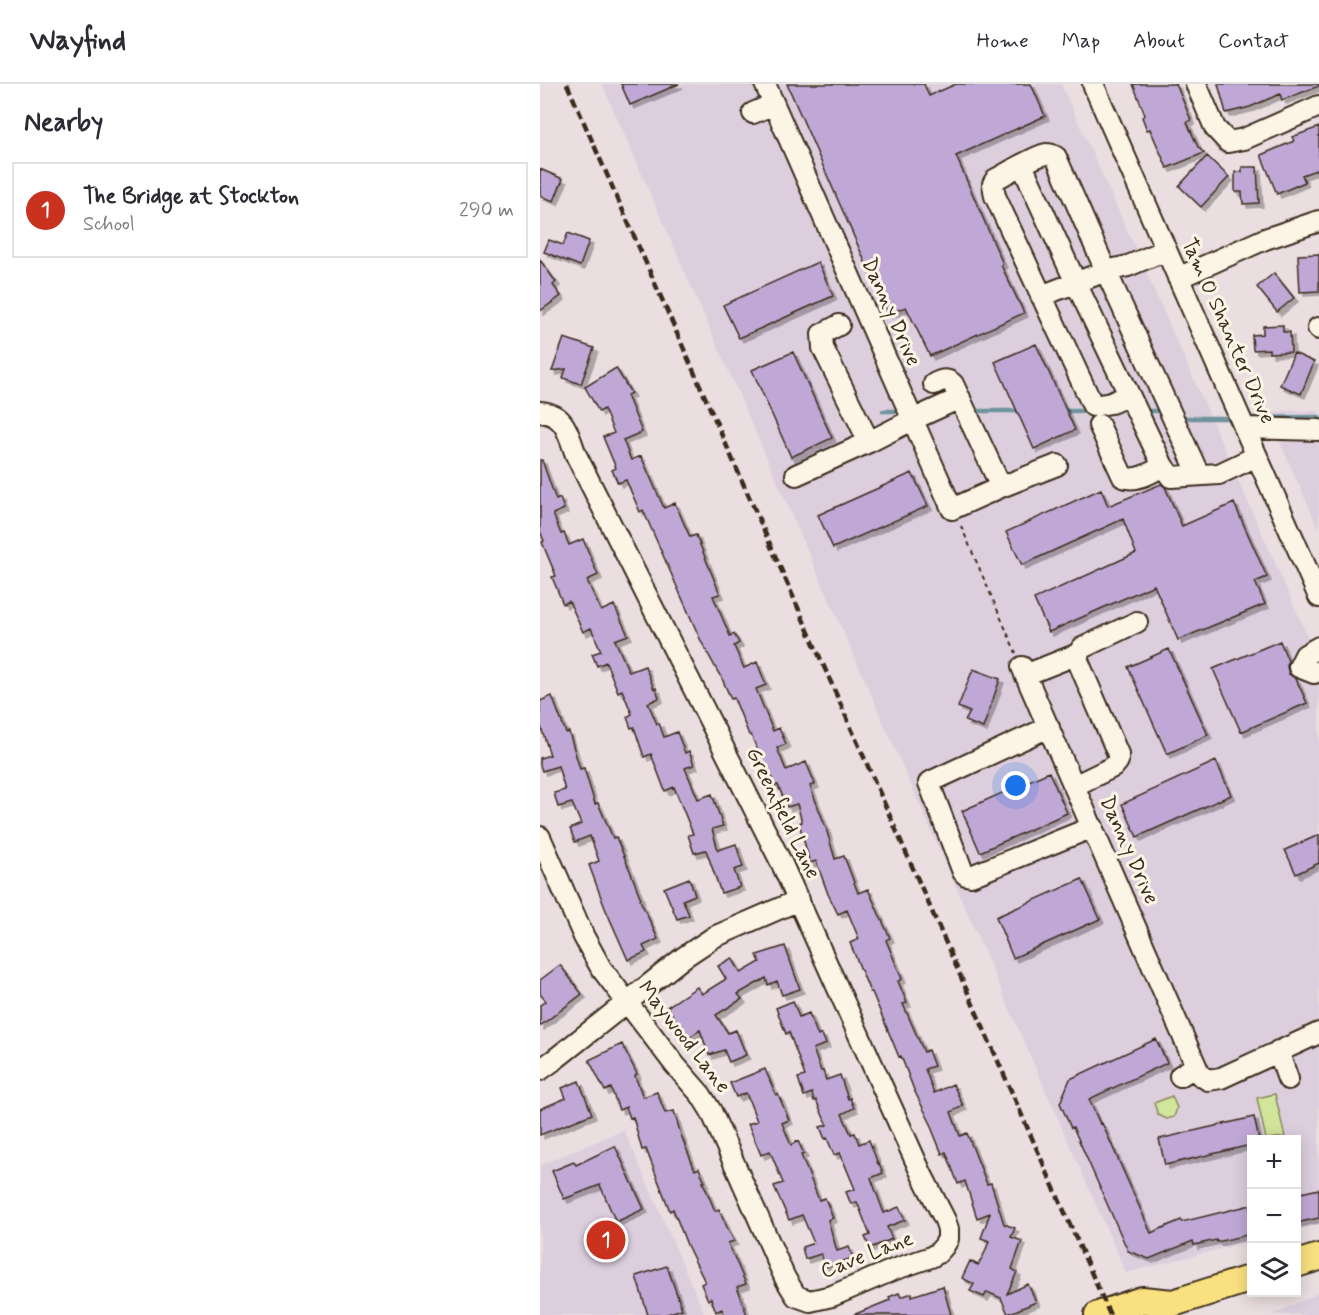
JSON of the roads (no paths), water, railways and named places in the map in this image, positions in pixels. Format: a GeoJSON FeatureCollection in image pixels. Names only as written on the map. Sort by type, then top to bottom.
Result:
{"type":"FeatureCollection","features":[{"type":"Feature","properties":{"kind":"main road"},"geometry":{"type":"LineString","coordinates":[[1301,1262],[1319,1257]]}},
{"type":"Feature","properties":{"kind":"main road"},"geometry":{"type":"LineString","coordinates":[[1098,1315],[1142,1300],[1166,1309],[1247,1279]]}},
{"type":"Feature","properties":{"kind":"street","name":"Danny Drive"},"geometry":{"type":"LineString","coordinates":[[765,84],[952,509],[1001,487]]}},
{"type":"Feature","properties":{"kind":"street","name":"Tam O Shanter Drive"},"geometry":{"type":"LineString","coordinates":[[1093,84],[1319,597]]}},
{"type":"Feature","properties":{"kind":"street"},"geometry":{"type":"LineString","coordinates":[[1196,84],[1215,128],[1228,141],[1244,139],[1319,106]]}},
{"type":"Feature","properties":{"kind":"street"},"geometry":{"type":"LineString","coordinates":[[753,113],[774,104]]}},
{"type":"Feature","properties":{"kind":"street"},"geometry":{"type":"LineString","coordinates":[[1128,395],[1111,403],[1093,406],[993,190],[996,179],[1046,154],[1056,158],[1199,475]]}},
{"type":"Feature","properties":{"kind":"street"},"geometry":{"type":"LineString","coordinates":[[1022,165],[1128,395],[1163,466],[1171,477],[1220,474],[1257,456]]}},
{"type":"Feature","properties":{"kind":"street"},"geometry":{"type":"LineString","coordinates":[[1178,278],[1265,239],[1319,221]]}},
{"type":"Feature","properties":{"kind":"street"},"geometry":{"type":"LineString","coordinates":[[1041,296],[1106,271],[1128,266],[1166,250]]}},
{"type":"Feature","properties":{"kind":"street"},"geometry":{"type":"LineString","coordinates":[[839,325],[822,334],[823,348],[869,442]]}},
{"type":"Feature","properties":{"kind":"street"},"geometry":{"type":"LineString","coordinates":[[934,384],[949,380],[953,384],[1001,487],[1057,465]]}},
{"type":"Feature","properties":{"kind":"street"},"geometry":{"type":"LineString","coordinates":[[796,475],[960,398]]}},
{"type":"Feature","properties":{"kind":"street","name":"Greenfield Lane"},"geometry":{"type":"LineString","coordinates":[[544,412],[556,416],[565,425],[576,455],[776,851],[922,1175],[945,1220],[948,1239],[944,1246]]}},
{"type":"Feature","properties":{"kind":"street"},"geometry":{"type":"LineString","coordinates":[[1099,425],[1123,477],[1135,478],[1163,466]]}},
{"type":"Feature","properties":{"kind":"street"},"geometry":{"type":"LineString","coordinates":[[1244,428],[1319,430]]}},
{"type":"Feature","properties":{"kind":"street"},"geometry":{"type":"LineString","coordinates":[[1074,786],[1113,767],[1118,761],[1118,754],[1078,661],[1078,654],[1082,648],[1137,622]]}},
{"type":"Feature","properties":{"kind":"street"},"geometry":{"type":"LineString","coordinates":[[1319,647],[1305,655],[1299,667],[1314,672],[1319,671]]}},
{"type":"Feature","properties":{"kind":"street","name":"Danny Drive"},"geometry":{"type":"LineString","coordinates":[[1078,654],[1024,671],[1093,827],[1188,1071],[1200,1074],[1208,1080],[1215,1079],[1319,1033]]}},
{"type":"Feature","properties":{"kind":"street"},"geometry":{"type":"LineString","coordinates":[[1049,727],[929,783],[963,872],[971,876],[1093,827]]}},
{"type":"Feature","properties":{"kind":"street","name":"Maywood Lane"},"geometry":{"type":"LineString","coordinates":[[540,837],[584,937],[601,968],[626,1003],[701,1095],[711,1111],[784,1278],[796,1296],[803,1299]]}},
{"type":"Feature","properties":{"kind":"street"},"geometry":{"type":"LineString","coordinates":[[540,1070],[684,957],[714,937],[799,900]]}},
{"type":"Feature","properties":{"kind":"street"},"geometry":{"type":"LineString","coordinates":[[1278,1051],[1288,1079]]}},
{"type":"Feature","properties":{"kind":"street","name":"Cave Lane"},"geometry":{"type":"LineString","coordinates":[[803,1299],[810,1301],[832,1296],[893,1270],[931,1257],[944,1246]]}},
{"type":"Feature","properties":{"kind":"waterway"},"geometry":{"type":"LineString","coordinates":[[883,411],[902,411]]}},
{"type":"Feature","properties":{"kind":"waterway"},"geometry":{"type":"LineString","coordinates":[[970,411],[1022,411]]}},
{"type":"Feature","properties":{"kind":"waterway"},"geometry":{"type":"LineString","coordinates":[[1060,411],[1091,411]]}},
{"type":"Feature","properties":{"kind":"waterway"},"geometry":{"type":"LineString","coordinates":[[1141,411],[1163,411]]}},
{"type":"Feature","properties":{"kind":"waterway"},"geometry":{"type":"LineString","coordinates":[[1179,415],[1187,418],[1233,418]]}},
{"type":"Feature","properties":{"kind":"waterway"},"geometry":{"type":"LineString","coordinates":[[1245,418],[1319,417]]}},
{"type":"Feature","properties":{"kind":"railway"},"geometry":{"type":"LineString","coordinates":[[567,84],[1110,1315]]}},
{"type":"Feature","properties":{"kind":"place","name":"The Bridge at Stockton"},"geometry":{"type":"Point","coordinates":[606,1240]}}]}
